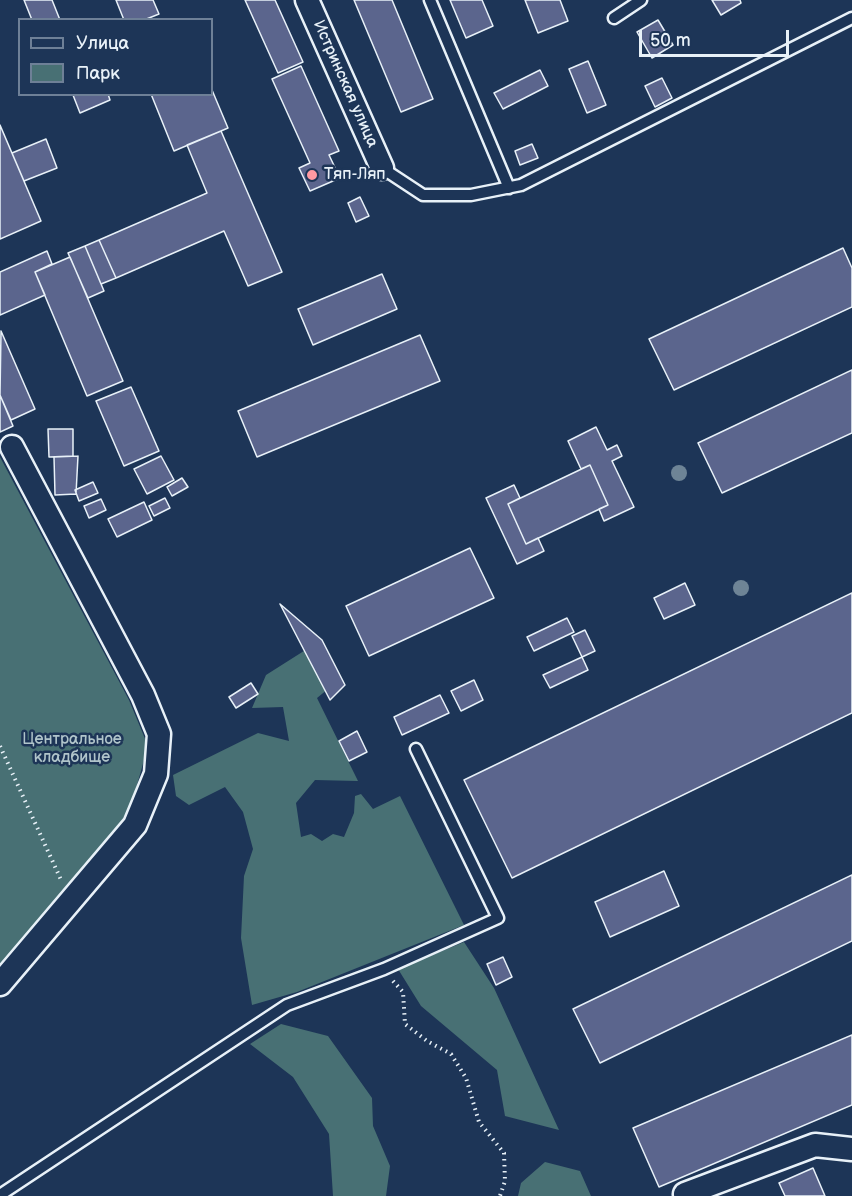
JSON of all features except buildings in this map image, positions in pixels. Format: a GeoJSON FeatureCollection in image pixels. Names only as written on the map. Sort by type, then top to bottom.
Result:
{"type":"FeatureCollection","features":[{"type":"Feature","properties":{"kind":"street","name":"Истринская улица"},"geometry":{"type":"LineString","coordinates":[[307,0],[382,168]]}},
{"type":"Feature","properties":{"kind":"street"},"geometry":{"type":"LineString","coordinates":[[0,984],[135,825],[156,774],[159,734],[143,695],[12,447]]}},
{"type":"Feature","properties":{"kind":"street"},"geometry":{"type":"LineString","coordinates":[[684,1194],[815,1145],[852,1149]]}},
{"type":"Feature","properties":{"kind":"lane"},"geometry":{"type":"LineString","coordinates":[[430,0],[509,188]]}},
{"type":"Feature","properties":{"kind":"lane"},"geometry":{"type":"LineString","coordinates":[[614,18],[641,0]]}},
{"type":"Feature","properties":{"kind":"lane"},"geometry":{"type":"LineString","coordinates":[[382,168],[423,195],[471,195],[521,185],[852,18]]}},
{"type":"Feature","properties":{"kind":"lane"},"geometry":{"type":"LineString","coordinates":[[0,1195],[287,1005],[384,969],[498,918],[416,749]]}},
{"type":"Feature","properties":{"kind":"path"},"geometry":{"type":"LineString","coordinates":[[0,746],[68,893],[76,895]]}},
{"type":"Feature","properties":{"kind":"path"},"geometry":{"type":"LineString","coordinates":[[384,969],[404,992],[405,1024],[427,1041],[451,1054],[466,1078],[480,1122],[504,1153],[505,1181],[500,1196]]}},
{"type":"Feature","properties":{"kind":"green space","name":"Центральное кладбище"},"geometry":{"type":"Polygon","coordinates":[[[0,457],[129,700],[148,746],[126,824],[0,972],[0,457]]]}},
{"type":"Feature","properties":{"kind":"green space"},"geometry":{"type":"Polygon","coordinates":[[[307,649],[328,689],[317,698],[358,781],[315,780],[296,803],[301,837],[311,834],[322,841],[333,834],[344,837],[354,813],[355,796],[361,794],[373,809],[400,796],[464,925],[297,992],[252,1005],[241,938],[244,876],[253,849],[243,812],[225,787],[189,805],[176,796],[173,775],[258,733],[289,741],[283,707],[252,708],[266,675],[307,649]]]}},
{"type":"Feature","properties":{"kind":"green space"},"geometry":{"type":"Polygon","coordinates":[[[464,942],[494,988],[559,1130],[505,1116],[497,1070],[421,1006],[398,969],[464,942]]]}},
{"type":"Feature","properties":{"kind":"green space"},"geometry":{"type":"Polygon","coordinates":[[[281,1024],[328,1036],[372,1098],[373,1126],[390,1166],[386,1196],[333,1196],[329,1134],[293,1077],[250,1044],[281,1024]]]}},
{"type":"Feature","properties":{"kind":"green space"},"geometry":{"type":"Polygon","coordinates":[[[545,1162],[580,1171],[591,1196],[518,1196],[521,1183],[545,1162]]]}},
{"type":"Feature","properties":{"kind":"place","name":"Тяп-Ляп"},"geometry":{"type":"Point","coordinates":[312,175]}}]}
